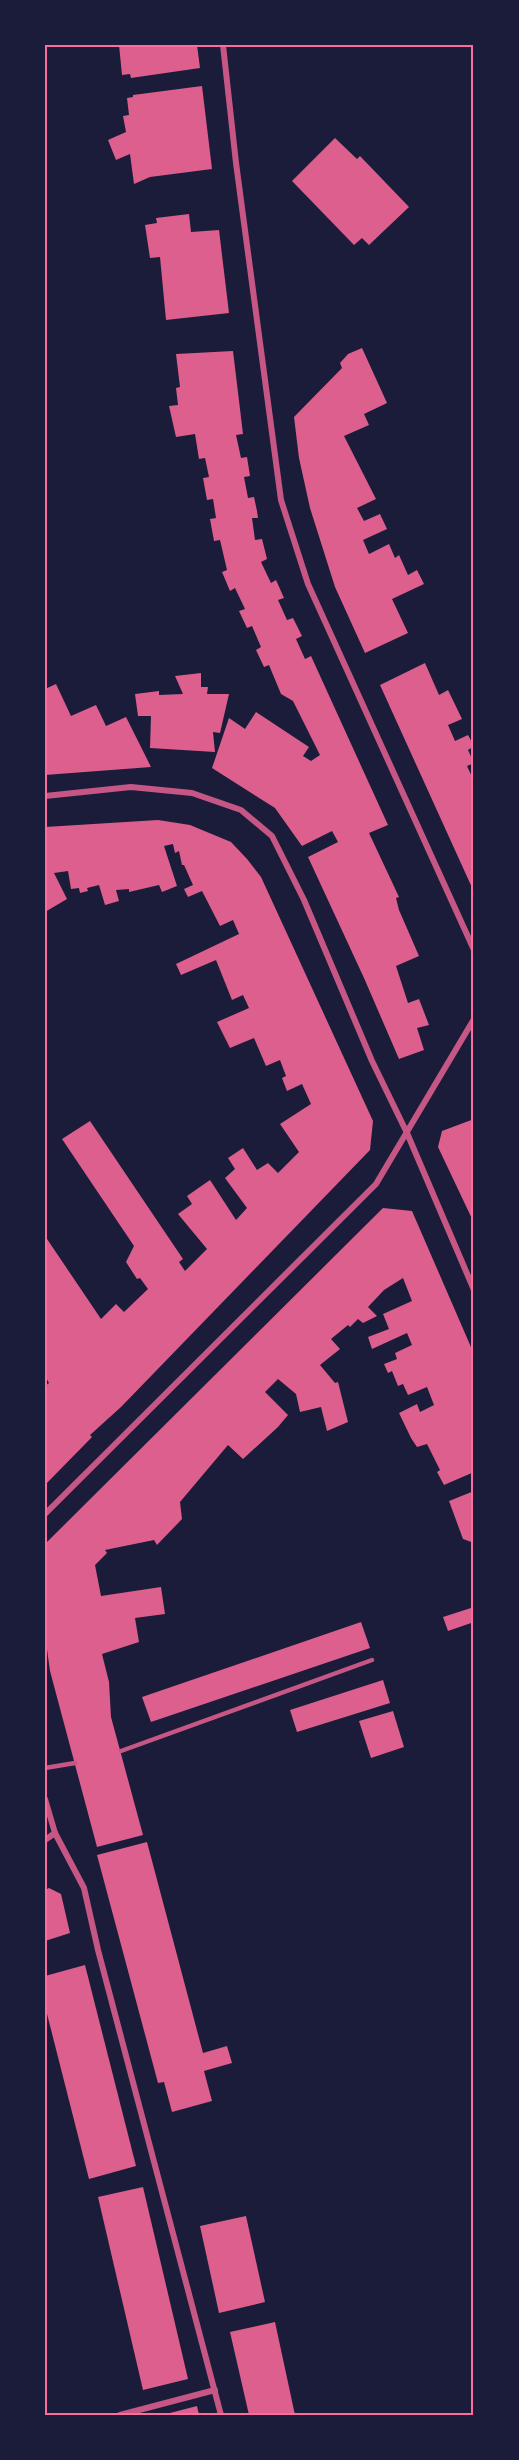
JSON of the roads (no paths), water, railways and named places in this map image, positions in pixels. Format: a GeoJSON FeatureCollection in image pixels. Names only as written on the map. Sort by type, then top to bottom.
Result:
{"type":"FeatureCollection","features":[{"type":"Feature","properties":{"kind":"street"},"geometry":{"type":"LineString","coordinates":[[223,45],[236,163],[281,500],[308,584],[474,950]]}},
{"type":"Feature","properties":{"kind":"street"},"geometry":{"type":"LineString","coordinates":[[45,796],[131,787],[192,793],[241,810],[272,836],[304,900],[372,1061],[407,1133],[474,1290]]}},
{"type":"Feature","properties":{"kind":"street"},"geometry":{"type":"LineString","coordinates":[[45,1514],[376,1184],[474,1019]]}},
{"type":"Feature","properties":{"kind":"street"},"geometry":{"type":"LineString","coordinates":[[45,1798],[56,1833],[84,1888],[98,1950],[221,2415]]}},
{"type":"Feature","properties":{"kind":"street"},"geometry":{"type":"LineString","coordinates":[[45,1840],[56,1833]]}},
{"type":"Feature","properties":{"kind":"street"},"geometry":{"type":"LineString","coordinates":[[120,2415],[215,2390]]}},
{"type":"Feature","properties":{"kind":"lane"},"geometry":{"type":"LineString","coordinates":[[121,1751],[372,1660]]}},
{"type":"Feature","properties":{"kind":"lane"},"geometry":{"type":"LineString","coordinates":[[45,1768],[75,1763]]}}]}
